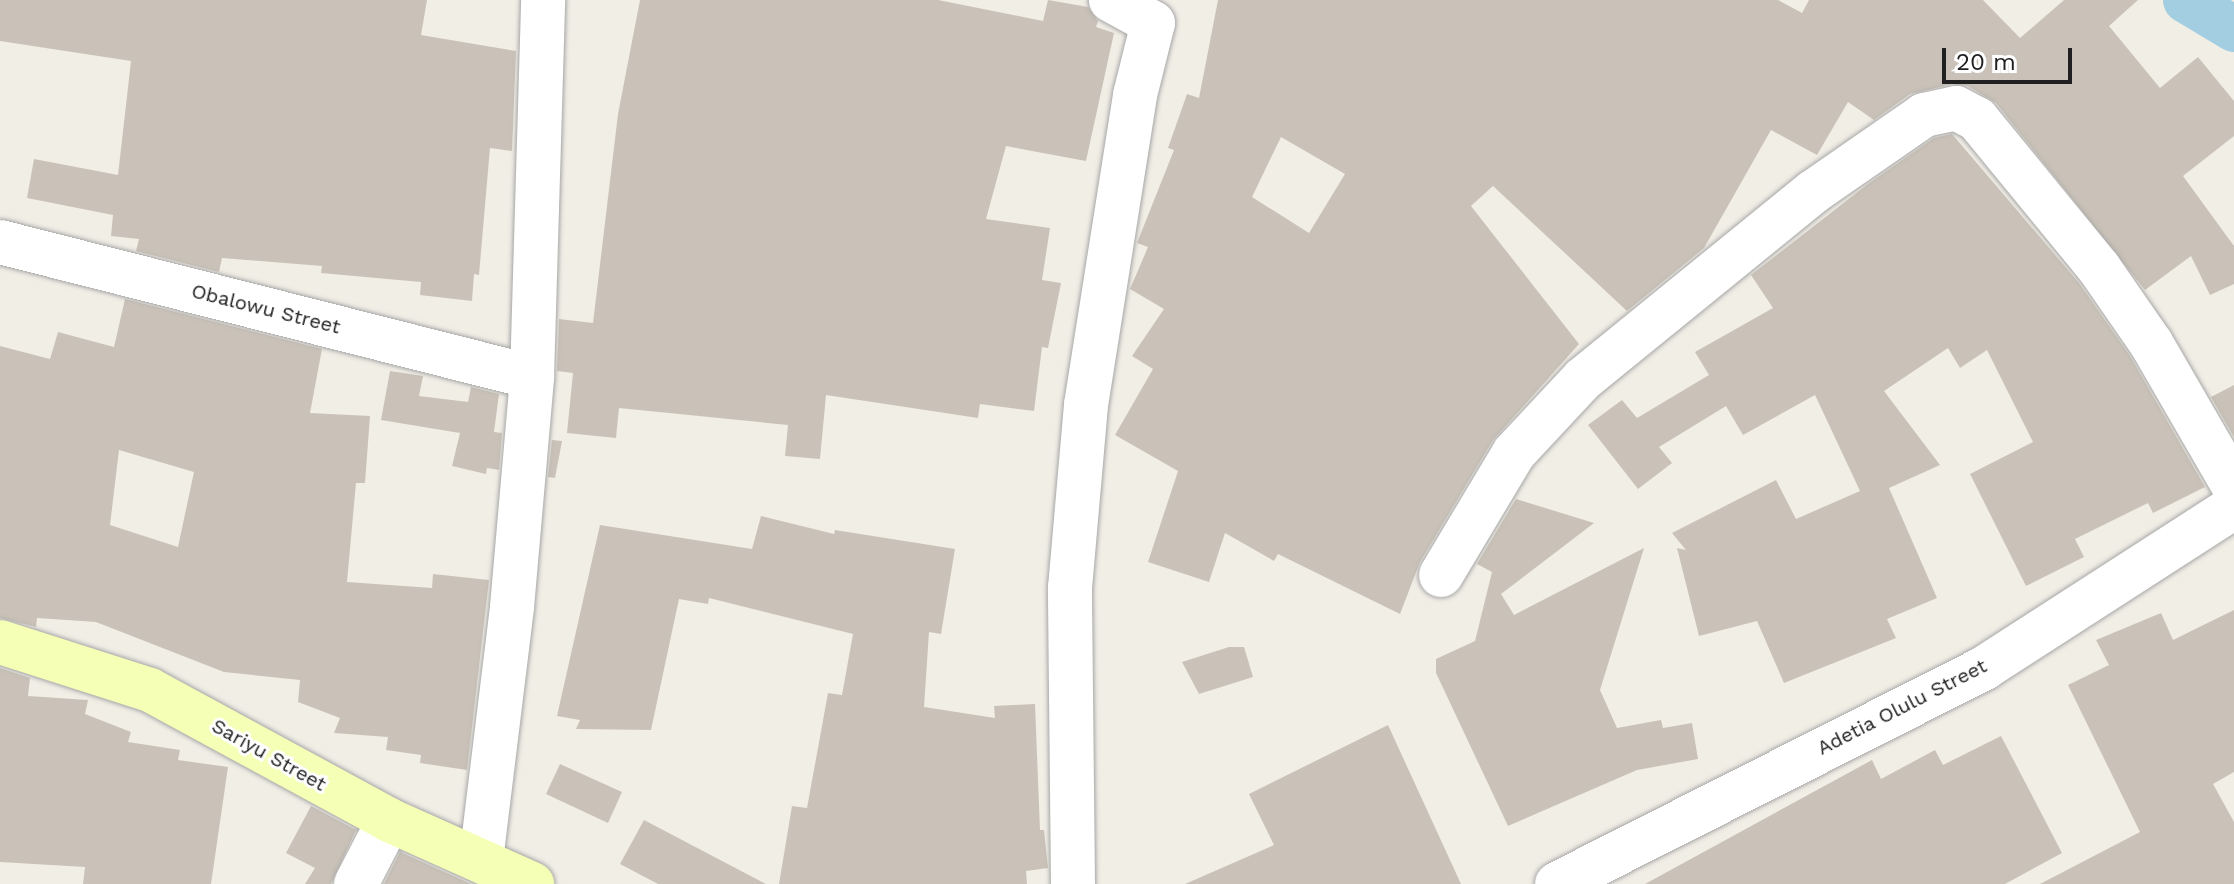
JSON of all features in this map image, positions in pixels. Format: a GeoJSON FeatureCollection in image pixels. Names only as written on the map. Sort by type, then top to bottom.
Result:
{"type":"FeatureCollection","features":[{"type":"Feature","properties":{"kind":"street"},"geometry":{"type":"LineString","coordinates":[[481,860],[512,607],[532,377],[543,0]]}},
{"type":"Feature","properties":{"kind":"street"},"geometry":{"type":"LineString","coordinates":[[1073,884],[1070,588],[1086,405],[1135,95],[1153,23],[1111,0]]}},
{"type":"Feature","properties":{"kind":"street"},"geometry":{"type":"LineString","coordinates":[[1441,575],[1514,453],[1583,379],[1813,192],[1924,115],[1956,108],[1977,119],[2099,268],[2151,343],[2234,487]]}},
{"type":"Feature","properties":{"kind":"street","name":"Obalowu Street"},"geometry":{"type":"LineString","coordinates":[[0,242],[532,377]]}},
{"type":"Feature","properties":{"kind":"street","name":"Adetia Olulu Street"},"geometry":{"type":"LineString","coordinates":[[1557,884],[1984,668],[2234,507]]}},
{"type":"Feature","properties":{"kind":"street","name":"Sariyu Street"},"geometry":{"type":"LineString","coordinates":[[0,642],[150,690],[389,820],[532,884]]}},
{"type":"Feature","properties":{"kind":"street"},"geometry":{"type":"LineString","coordinates":[[356,884],[389,820]]}},
{"type":"Feature","properties":{"kind":"building"},"geometry":{"type":"Polygon","coordinates":[[[0,0],[427,0],[421,35],[516,51],[512,151],[490,148],[479,275],[474,274],[472,301],[420,295],[421,282],[321,273],[322,266],[222,258],[219,272],[136,251],[139,239],[111,236],[113,215],[27,198],[34,159],[118,175],[131,61],[0,41],[0,0]]]}},
{"type":"Feature","properties":{"kind":"building"},"geometry":{"type":"Polygon","coordinates":[[[640,0],[938,0],[1043,21],[1048,0],[1088,7],[1098,21],[1096,27],[1114,33],[1086,161],[1006,146],[986,219],[1050,228],[1042,280],[1061,283],[1048,348],[1042,347],[1034,411],[980,404],[978,418],[826,395],[820,459],[785,456],[788,425],[619,408],[616,438],[567,433],[573,373],[557,371],[559,319],[593,323],[618,114],[640,0]]]}},
{"type":"Feature","properties":{"kind":"building"},"geometry":{"type":"Polygon","coordinates":[[[1218,0],[1778,0],[1802,13],[1809,0],[1983,0],[2020,38],[2064,0],[2138,0],[2109,26],[2160,88],[2198,57],[2234,101],[2234,136],[2183,176],[2234,246],[2234,284],[2210,295],[2191,256],[2145,290],[1996,103],[1968,86],[1952,84],[1910,94],[1874,120],[1848,102],[1817,155],[1771,130],[1704,248],[1627,311],[1493,186],[1471,206],[1579,344],[1493,440],[1420,562],[1400,614],[1278,554],[1274,561],[1225,533],[1209,582],[1148,562],[1178,471],[1115,435],[1153,369],[1132,356],[1164,309],[1130,289],[1148,247],[1137,243],[1174,150],[1168,148],[1187,94],[1199,98],[1218,0]],[[1281,137],[1252,197],[1309,233],[1345,174],[1281,137]]]}},
{"type":"Feature","properties":{"kind":"building"},"geometry":{"type":"Polygon","coordinates":[[[1952,134],[2079,283],[2130,356],[2205,487],[2153,513],[2148,503],[2075,539],[2084,557],[2026,586],[1970,474],[2033,442],[1987,350],[1960,368],[1948,348],[1884,391],[1940,465],[1889,488],[1937,598],[1887,619],[1896,638],[1784,683],[1757,621],[1699,636],[1677,548],[1686,550],[1672,533],[1776,480],[1796,519],[1860,491],[1815,395],[1743,435],[1726,406],[1659,447],[1672,463],[1638,489],[1588,425],[1622,400],[1637,418],[1709,375],[1695,352],[1773,308],[1751,275],[1868,184],[1934,138],[1952,134]]]}},
{"type":"Feature","properties":{"kind":"building"},"geometry":{"type":"Polygon","coordinates":[[[125,299],[322,349],[310,413],[370,416],[365,483],[356,483],[347,582],[432,588],[433,574],[489,580],[467,770],[420,763],[421,755],[386,750],[388,737],[334,733],[340,718],[298,702],[300,680],[224,672],[96,622],[37,618],[36,627],[0,618],[0,346],[50,359],[58,332],[114,347],[125,299]],[[119,450],[110,525],[178,547],[194,472],[119,450]]]}},
{"type":"Feature","properties":{"kind":"building"},"geometry":{"type":"Polygon","coordinates":[[[390,371],[423,376],[419,396],[468,402],[471,387],[499,394],[494,432],[502,433],[499,470],[487,468],[486,474],[452,466],[460,433],[381,420],[390,371]]]}},
{"type":"Feature","properties":{"kind":"building"},"geometry":{"type":"Polygon","coordinates":[[[2234,385],[2234,437],[2211,397],[2234,385]]]}},
{"type":"Feature","properties":{"kind":"building"},"geometry":{"type":"Polygon","coordinates":[[[552,440],[562,441],[555,478],[548,477],[552,440]]]}},
{"type":"Feature","properties":{"kind":"building"},"geometry":{"type":"Polygon","coordinates":[[[1516,499],[1594,523],[1501,594],[1514,615],[1644,548],[1600,690],[1617,728],[1661,720],[1663,728],[1692,723],[1698,759],[1637,770],[1508,826],[1436,673],[1436,659],[1475,641],[1492,572],[1477,564],[1516,499]]]}},
{"type":"Feature","properties":{"kind":"building"},"geometry":{"type":"Polygon","coordinates":[[[761,516],[834,534],[835,530],[955,549],[941,634],[929,632],[924,707],[995,718],[994,706],[1035,704],[1040,830],[1044,830],[1048,868],[1026,871],[1027,884],[779,884],[792,806],[807,808],[828,693],[842,695],[853,634],[709,598],[708,604],[679,599],[651,730],[576,729],[580,720],[557,716],[600,525],[752,549],[761,516]]]}},
{"type":"Feature","properties":{"kind":"building"},"geometry":{"type":"Polygon","coordinates":[[[2234,610],[2234,772],[2213,784],[2234,822],[2234,884],[2040,884],[2140,832],[2068,685],[2109,665],[2096,640],[2161,613],[2173,640],[2234,610]]]}},
{"type":"Feature","properties":{"kind":"building"},"geometry":{"type":"Polygon","coordinates":[[[1229,647],[1244,647],[1253,677],[1199,694],[1182,662],[1229,647]]]}},
{"type":"Feature","properties":{"kind":"building"},"geometry":{"type":"Polygon","coordinates":[[[0,668],[30,678],[28,696],[88,700],[85,714],[131,732],[128,742],[180,750],[178,760],[228,767],[211,884],[83,884],[85,867],[0,862],[0,668]]]}},
{"type":"Feature","properties":{"kind":"building"},"geometry":{"type":"Polygon","coordinates":[[[1388,725],[1461,884],[1185,884],[1274,845],[1249,794],[1388,725]]]}},
{"type":"Feature","properties":{"kind":"building"},"geometry":{"type":"Polygon","coordinates":[[[2001,736],[2062,853],[2005,884],[1645,884],[1872,760],[1881,779],[1935,750],[1943,765],[2001,736]]]}},
{"type":"Feature","properties":{"kind":"building"},"geometry":{"type":"Polygon","coordinates":[[[560,764],[622,792],[608,823],[546,794],[560,764]]]}},
{"type":"Feature","properties":{"kind":"building"},"geometry":{"type":"Polygon","coordinates":[[[311,806],[356,830],[331,884],[305,884],[315,868],[286,853],[311,806]]]}},
{"type":"Feature","properties":{"kind":"building"},"geometry":{"type":"Polygon","coordinates":[[[644,820],[766,884],[658,884],[620,864],[644,820]]]}},
{"type":"Feature","properties":{"kind":"building"},"geometry":{"type":"Polygon","coordinates":[[[400,852],[471,884],[384,884],[400,852]]]}},
{"type":"Feature","properties":{"kind":"waterway"},"geometry":{"type":"LineString","coordinates":[[2186,0],[2234,29]]}}]}
